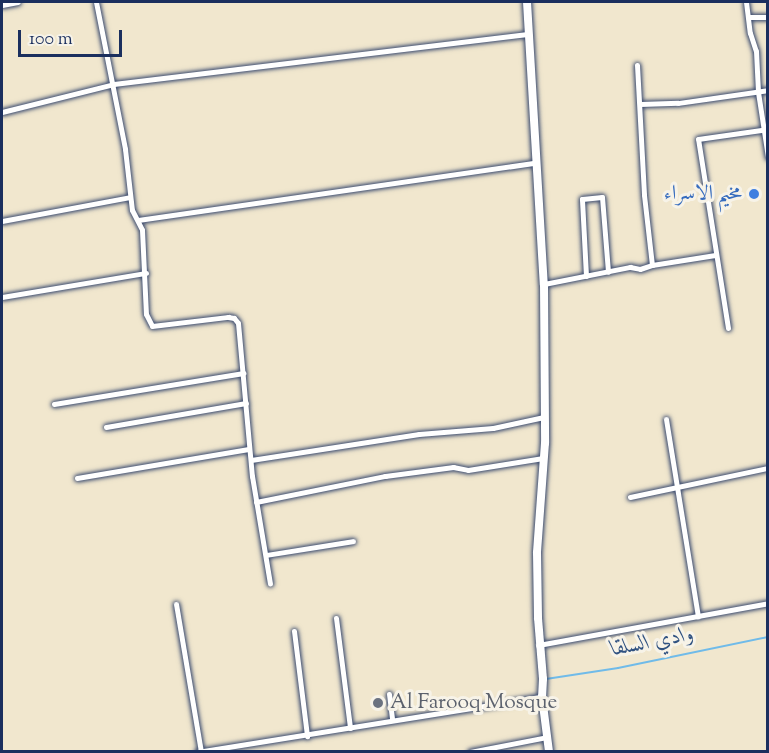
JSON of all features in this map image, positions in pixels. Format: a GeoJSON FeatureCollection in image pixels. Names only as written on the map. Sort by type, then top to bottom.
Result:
{"type":"FeatureCollection","features":[{"type":"Feature","properties":{"kind":"street"},"geometry":{"type":"LineString","coordinates":[[2,5],[18,2]]}},
{"type":"Feature","properties":{"kind":"street"},"geometry":{"type":"LineString","coordinates":[[96,2],[126,149],[132,210],[142,230],[146,273],[146,314],[152,326],[234,318],[238,323],[249,449],[270,583]]}},
{"type":"Feature","properties":{"kind":"street"},"geometry":{"type":"LineString","coordinates":[[527,2],[527,34],[544,284],[543,458],[537,553],[538,645],[549,752]]}},
{"type":"Feature","properties":{"kind":"street"},"geometry":{"type":"LineString","coordinates":[[746,2],[750,33],[756,51],[758,92],[768,157]]}},
{"type":"Feature","properties":{"kind":"street"},"geometry":{"type":"LineString","coordinates":[[749,17],[768,17]]}},
{"type":"Feature","properties":{"kind":"street"},"geometry":{"type":"LineString","coordinates":[[2,112],[114,84],[527,34]]}},
{"type":"Feature","properties":{"kind":"street"},"geometry":{"type":"LineString","coordinates":[[637,65],[644,195],[652,265]]}},
{"type":"Feature","properties":{"kind":"street"},"geometry":{"type":"LineString","coordinates":[[640,104],[678,103],[768,90]]}},
{"type":"Feature","properties":{"kind":"street"},"geometry":{"type":"LineString","coordinates":[[729,328],[715,255],[709,197],[698,139],[765,129]]}},
{"type":"Feature","properties":{"kind":"street"},"geometry":{"type":"LineString","coordinates":[[138,220],[535,163]]}},
{"type":"Feature","properties":{"kind":"street"},"geometry":{"type":"LineString","coordinates":[[2,220],[130,197]]}},
{"type":"Feature","properties":{"kind":"street"},"geometry":{"type":"LineString","coordinates":[[586,276],[582,199],[602,197],[608,272]]}},
{"type":"Feature","properties":{"kind":"street"},"geometry":{"type":"LineString","coordinates":[[544,284],[630,267],[640,269],[715,255]]}},
{"type":"Feature","properties":{"kind":"street"},"geometry":{"type":"LineString","coordinates":[[2,297],[146,273]]}},
{"type":"Feature","properties":{"kind":"street"},"geometry":{"type":"LineString","coordinates":[[54,404],[243,373]]}},
{"type":"Feature","properties":{"kind":"street"},"geometry":{"type":"LineString","coordinates":[[106,427],[246,402]]}},
{"type":"Feature","properties":{"kind":"street"},"geometry":{"type":"LineString","coordinates":[[251,460],[419,434],[493,428],[544,417]]}},
{"type":"Feature","properties":{"kind":"street"},"geometry":{"type":"LineString","coordinates":[[666,419],[699,616]]}},
{"type":"Feature","properties":{"kind":"street"},"geometry":{"type":"LineString","coordinates":[[77,478],[249,449]]}},
{"type":"Feature","properties":{"kind":"street"},"geometry":{"type":"LineString","coordinates":[[256,502],[385,476],[453,467],[468,470],[543,458]]}},
{"type":"Feature","properties":{"kind":"street"},"geometry":{"type":"LineString","coordinates":[[630,497],[678,489],[768,468]]}},
{"type":"Feature","properties":{"kind":"street"},"geometry":{"type":"LineString","coordinates":[[266,555],[353,541]]}},
{"type":"Feature","properties":{"kind":"street"},"geometry":{"type":"LineString","coordinates":[[538,645],[768,603]]}},
{"type":"Feature","properties":{"kind":"street"},"geometry":{"type":"LineString","coordinates":[[176,604],[199,751],[307,736],[392,719],[542,697]]}},
{"type":"Feature","properties":{"kind":"street"},"geometry":{"type":"LineString","coordinates":[[336,618],[350,728]]}},
{"type":"Feature","properties":{"kind":"street"},"geometry":{"type":"LineString","coordinates":[[294,631],[307,736]]}},
{"type":"Feature","properties":{"kind":"street"},"geometry":{"type":"LineString","coordinates":[[389,694],[392,719]]}},
{"type":"Feature","properties":{"kind":"street"},"geometry":{"type":"LineString","coordinates":[[470,752],[547,737]]}},
{"type":"Feature","properties":{"kind":"waterway","name":"وادي السلقا"},"geometry":{"type":"LineString","coordinates":[[546,679],[618,668],[768,637]]}},
{"type":"Feature","properties":{"kind":"place","name":"مخيم الاسراء"},"geometry":{"type":"Point","coordinates":[754,194]}},
{"type":"Feature","properties":{"kind":"place","name":"Al Farooq Mosque"},"geometry":{"type":"Point","coordinates":[378,703]}}]}
